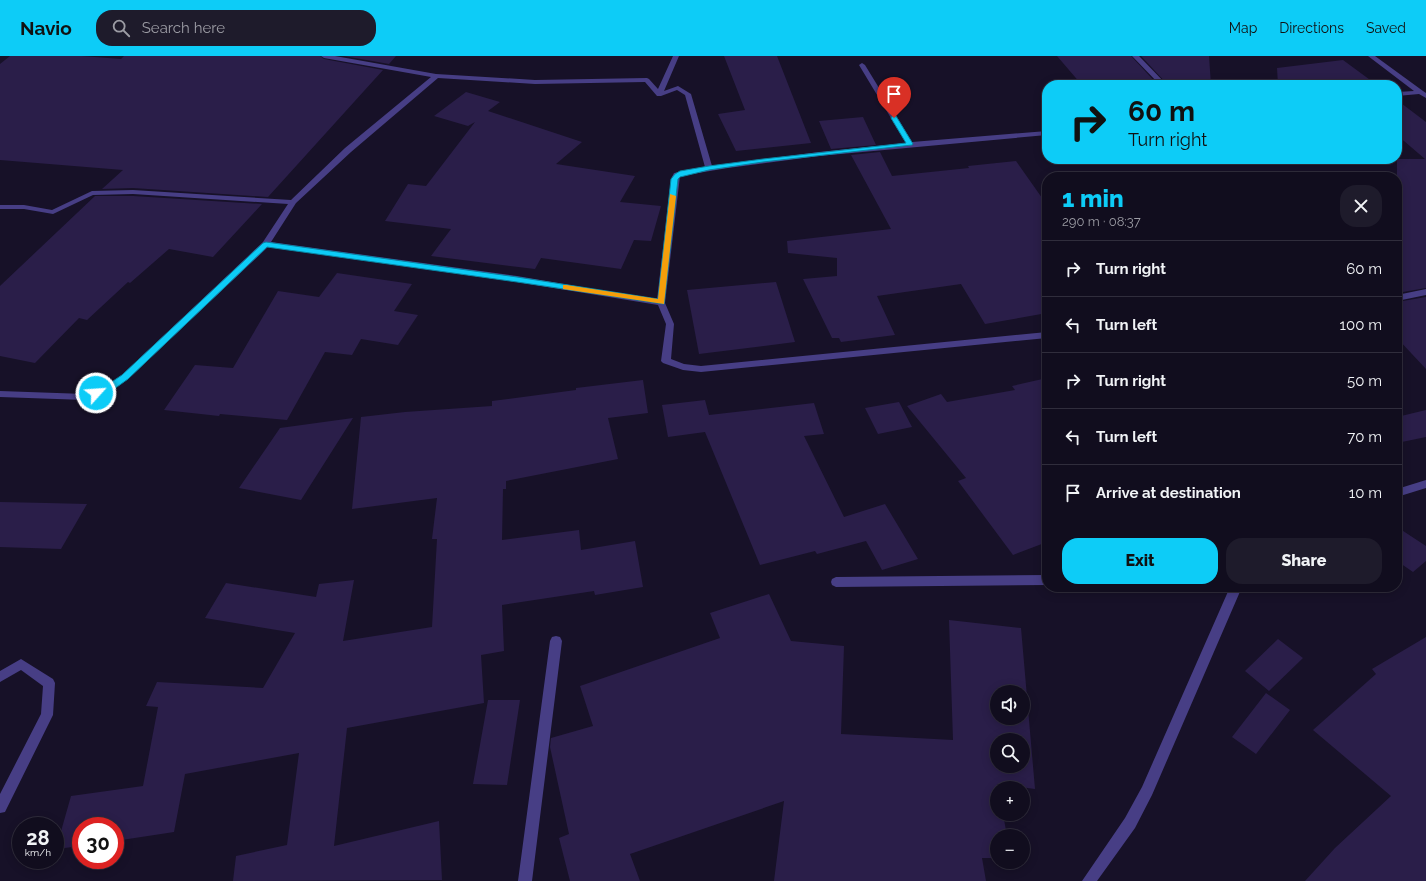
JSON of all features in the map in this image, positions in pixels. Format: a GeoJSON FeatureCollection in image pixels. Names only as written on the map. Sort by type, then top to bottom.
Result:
{"type":"FeatureCollection","features":[{"type":"Feature","properties":{"kind":"street"},"geometry":{"type":"LineString","coordinates":[[324,56],[436,76],[535,82],[647,80],[659,95]]}},
{"type":"Feature","properties":{"kind":"street"},"geometry":{"type":"LineString","coordinates":[[659,95],[676,56]]}},
{"type":"Feature","properties":{"kind":"street"},"geometry":{"type":"LineString","coordinates":[[1135,56],[1159,80]]}},
{"type":"Feature","properties":{"kind":"street"},"geometry":{"type":"LineString","coordinates":[[1371,56],[1423,94]]}},
{"type":"Feature","properties":{"kind":"street"},"geometry":{"type":"LineString","coordinates":[[862,65],[910,144]]}},
{"type":"Feature","properties":{"kind":"street"},"geometry":{"type":"LineString","coordinates":[[0,394],[85,397],[107,390],[125,377],[266,244],[293,202],[348,150],[436,76]]}},
{"type":"Feature","properties":{"kind":"street"},"geometry":{"type":"LineString","coordinates":[[659,95],[678,88],[688,94],[709,168]]}},
{"type":"Feature","properties":{"kind":"street"},"geometry":{"type":"LineString","coordinates":[[1402,94],[1423,94]]}},
{"type":"Feature","properties":{"kind":"street"},"geometry":{"type":"LineString","coordinates":[[1042,133],[910,144],[763,160],[709,168],[677,175],[674,179],[662,302],[670,324],[666,361],[683,367],[701,369],[1042,335]]}},
{"type":"Feature","properties":{"kind":"street"},"geometry":{"type":"LineString","coordinates":[[0,207],[24,207],[53,212],[92,193],[133,192],[293,202]]}},
{"type":"Feature","properties":{"kind":"street"},"geometry":{"type":"LineString","coordinates":[[266,244],[517,279],[662,302]]}},
{"type":"Feature","properties":{"kind":"street"},"geometry":{"type":"LineString","coordinates":[[1402,297],[1426,292]]}},
{"type":"Feature","properties":{"kind":"street"},"geometry":{"type":"LineString","coordinates":[[1402,491],[1426,484]]}},
{"type":"Feature","properties":{"kind":"street"},"geometry":{"type":"LineString","coordinates":[[836,582],[1042,580]]}},
{"type":"Feature","properties":{"kind":"street"},"geometry":{"type":"LineString","coordinates":[[1089,881],[1130,822],[1147,791],[1234,592]]}},
{"type":"Feature","properties":{"kind":"street"},"geometry":{"type":"LineString","coordinates":[[525,881],[556,641]]}},
{"type":"Feature","properties":{"kind":"street"},"geometry":{"type":"LineString","coordinates":[[0,677],[21,664],[49,683],[47,715],[0,807]]}},
{"type":"Feature","properties":{"kind":"building"},"geometry":{"type":"Polygon","coordinates":[[[10,56],[82,56],[121,59],[124,56],[320,56],[324,59],[383,70],[268,197],[133,188],[102,189],[123,170],[0,160],[0,64],[10,56]]]}},
{"type":"Feature","properties":{"kind":"building"},"geometry":{"type":"Polygon","coordinates":[[[344,56],[396,56],[389,64],[344,56]]]}},
{"type":"Feature","properties":{"kind":"building"},"geometry":{"type":"Polygon","coordinates":[[[724,56],[777,56],[811,143],[736,151],[718,114],[745,110],[724,56]]]}},
{"type":"Feature","properties":{"kind":"building"},"geometry":{"type":"Polygon","coordinates":[[[1057,56],[1131,56],[1153,80],[1078,80],[1057,56]]]}},
{"type":"Feature","properties":{"kind":"building"},"geometry":{"type":"Polygon","coordinates":[[[1141,56],[1209,56],[1211,80],[1163,80],[1141,56]]]}},
{"type":"Feature","properties":{"kind":"building"},"geometry":{"type":"Polygon","coordinates":[[[1343,60],[1370,80],[1278,80],[1277,68],[1343,60]]]}},
{"type":"Feature","properties":{"kind":"building"},"geometry":{"type":"Polygon","coordinates":[[[466,92],[500,102],[488,111],[582,142],[556,164],[635,176],[620,202],[661,206],[651,241],[634,240],[621,269],[541,258],[535,269],[431,256],[451,229],[385,221],[408,184],[426,186],[475,122],[468,126],[434,116],[466,92]]]}},
{"type":"Feature","properties":{"kind":"building"},"geometry":{"type":"Polygon","coordinates":[[[1402,104],[1426,122],[1426,288],[1402,292],[1402,172],[1397,172],[1397,164],[1402,164],[1402,159],[1425,159],[1402,139],[1402,104]]]}},
{"type":"Feature","properties":{"kind":"building"},"geometry":{"type":"Polygon","coordinates":[[[863,117],[876,145],[831,149],[819,121],[863,117]]]}},
{"type":"Feature","properties":{"kind":"building"},"geometry":{"type":"Polygon","coordinates":[[[880,152],[892,176],[969,168],[968,166],[1016,161],[1042,198],[1042,314],[985,324],[961,284],[877,296],[895,335],[841,342],[839,338],[832,338],[803,279],[837,276],[837,258],[788,253],[787,241],[891,229],[851,155],[880,152]]]}},
{"type":"Feature","properties":{"kind":"building"},"geometry":{"type":"Polygon","coordinates":[[[95,196],[133,196],[262,204],[213,257],[169,249],[130,283],[128,282],[87,320],[79,318],[35,363],[0,356],[0,286],[95,196]]]}},
{"type":"Feature","properties":{"kind":"building"},"geometry":{"type":"Polygon","coordinates":[[[337,273],[412,284],[394,311],[418,315],[398,345],[361,339],[352,355],[325,352],[287,420],[220,414],[219,416],[164,410],[195,365],[233,368],[278,291],[319,297],[337,273]]]}},
{"type":"Feature","properties":{"kind":"building"},"geometry":{"type":"Polygon","coordinates":[[[776,282],[795,342],[699,354],[687,290],[776,282]]]}},
{"type":"Feature","properties":{"kind":"building"},"geometry":{"type":"Polygon","coordinates":[[[1426,297],[1426,369],[1402,343],[1402,301],[1426,297]]]}},
{"type":"Feature","properties":{"kind":"building"},"geometry":{"type":"Polygon","coordinates":[[[1042,379],[1042,544],[1013,555],[958,481],[966,478],[907,406],[941,394],[947,402],[1015,390],[1012,386],[1042,379]]]}},
{"type":"Feature","properties":{"kind":"building"},"geometry":{"type":"Polygon","coordinates":[[[643,380],[648,413],[608,418],[618,459],[506,481],[506,489],[503,489],[502,540],[579,530],[581,550],[635,541],[643,587],[595,595],[594,591],[502,605],[504,651],[481,655],[484,703],[347,728],[334,846],[439,821],[442,880],[233,881],[236,856],[287,845],[299,753],[185,774],[174,832],[124,840],[124,817],[72,817],[72,847],[64,848],[64,821],[71,796],[143,786],[158,707],[146,706],[157,682],[263,688],[295,633],[205,618],[226,583],[316,597],[319,584],[354,580],[343,641],[432,627],[437,539],[432,539],[437,498],[352,509],[361,417],[405,412],[492,406],[492,401],[576,390],[576,388],[643,380]]]}},
{"type":"Feature","properties":{"kind":"building"},"geometry":{"type":"Polygon","coordinates":[[[705,400],[709,415],[814,403],[824,434],[804,436],[844,517],[885,504],[918,559],[882,570],[866,541],[817,554],[815,551],[760,565],[705,432],[668,437],[662,405],[705,400]]]}},
{"type":"Feature","properties":{"kind":"building"},"geometry":{"type":"Polygon","coordinates":[[[899,402],[912,427],[878,434],[865,408],[899,402]]]}},
{"type":"Feature","properties":{"kind":"building"},"geometry":{"type":"Polygon","coordinates":[[[1426,410],[1426,437],[1402,442],[1402,416],[1426,410]]]}},
{"type":"Feature","properties":{"kind":"building"},"geometry":{"type":"Polygon","coordinates":[[[353,418],[301,500],[239,488],[280,428],[353,418]]]}},
{"type":"Feature","properties":{"kind":"building"},"geometry":{"type":"Polygon","coordinates":[[[0,502],[87,504],[61,549],[0,547],[0,502]]]}},
{"type":"Feature","properties":{"kind":"building"},"geometry":{"type":"Polygon","coordinates":[[[1402,530],[1426,546],[1426,561],[1413,572],[1402,564],[1402,530]]]}},
{"type":"Feature","properties":{"kind":"building"},"geometry":{"type":"Polygon","coordinates":[[[769,594],[791,641],[844,646],[841,734],[953,740],[949,620],[1021,628],[1026,685],[990,685],[990,725],[1029,725],[1035,789],[1030,788],[1030,781],[990,781],[990,821],[1004,821],[1006,829],[990,829],[990,858],[982,858],[986,881],[774,881],[784,801],[630,854],[640,881],[570,881],[559,838],[569,834],[550,747],[551,738],[593,726],[580,686],[720,638],[710,613],[769,594]]]}},
{"type":"Feature","properties":{"kind":"building"},"geometry":{"type":"Polygon","coordinates":[[[1426,637],[1426,881],[1305,881],[1335,848],[1391,796],[1313,730],[1376,674],[1372,669],[1426,637]]]}},
{"type":"Feature","properties":{"kind":"building"},"geometry":{"type":"Polygon","coordinates":[[[1278,639],[1303,658],[1269,691],[1245,671],[1278,639]]]}},
{"type":"Feature","properties":{"kind":"building"},"geometry":{"type":"Polygon","coordinates":[[[1266,693],[1290,710],[1256,754],[1232,737],[1266,693]]]}},
{"type":"Feature","properties":{"kind":"building"},"geometry":{"type":"Polygon","coordinates":[[[488,700],[520,700],[507,785],[473,784],[488,700]]]}},
{"type":"Feature","properties":{"kind":"slow traffic"},"geometry":{"type":"LineString","coordinates":[[566,287],[662,302],[673,196]]}},
{"type":"Feature","properties":{"kind":"route"},"geometry":{"type":"LineString","coordinates":[[96,393],[107,390],[125,377],[266,244],[517,279],[662,302],[674,179],[677,175],[709,168],[763,160],[910,144],[894,118]]}}]}
